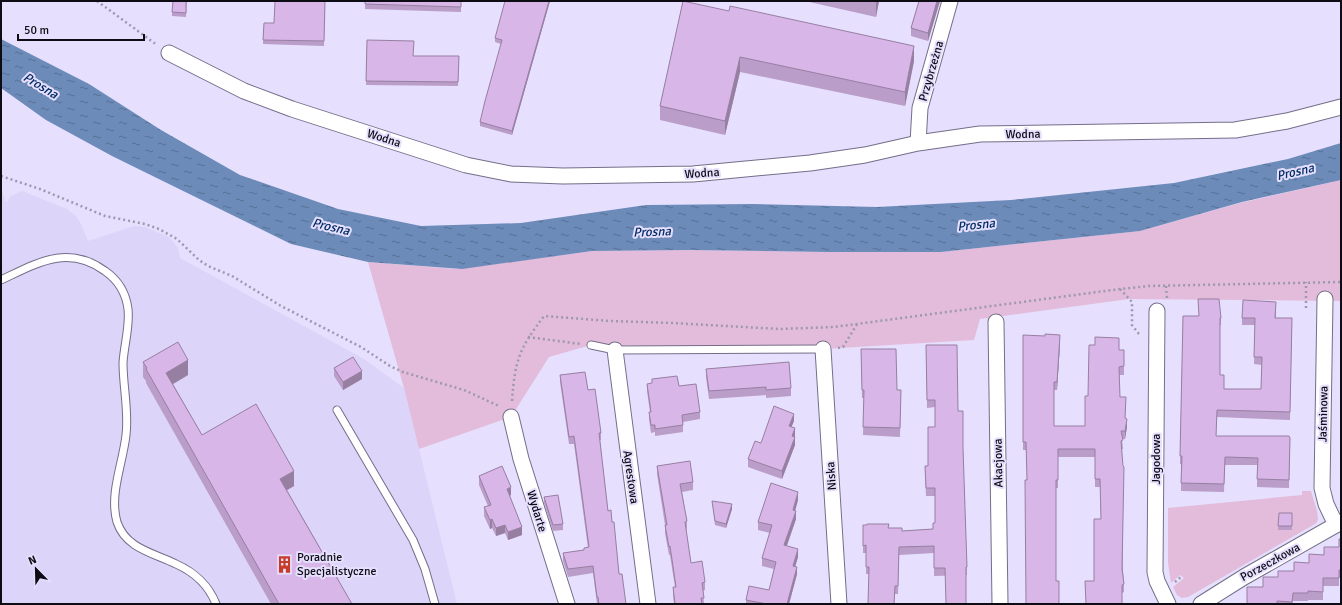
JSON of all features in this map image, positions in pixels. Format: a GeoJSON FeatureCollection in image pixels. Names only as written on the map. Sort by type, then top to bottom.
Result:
{"type":"FeatureCollection","features":[{"type":"Feature","properties":{"kind":"street","name":"Przybrzeżna"},"geometry":{"type":"LineString","coordinates":[[918,143],[920,108],[950,1]]}},
{"type":"Feature","properties":{"kind":"street","name":"Wodna"},"geometry":{"type":"LineString","coordinates":[[169,53],[244,91],[292,109],[466,165],[510,174],[563,176],[693,174],[810,163],[865,155],[918,143],[980,134],[1235,130],[1287,121],[1341,107]]}},
{"type":"Feature","properties":{"kind":"street","name":"Jaśminowa"},"geometry":{"type":"LineString","coordinates":[[1325,299],[1322,488],[1326,504],[1339,524]]}},
{"type":"Feature","properties":{"kind":"street","name":"Jagodowa"},"geometry":{"type":"LineString","coordinates":[[1162,307],[1155,572],[1157,581],[1168,604]]}},
{"type":"Feature","properties":{"kind":"street","name":"Akacjowa"},"geometry":{"type":"LineString","coordinates":[[996,322],[1000,604]]}},
{"type":"Feature","properties":{"kind":"street","name":"Niska"},"geometry":{"type":"LineString","coordinates":[[823,349],[839,604]]}},
{"type":"Feature","properties":{"kind":"street","name":"Agrestowa"},"geometry":{"type":"LineString","coordinates":[[615,350],[648,604]]}},
{"type":"Feature","properties":{"kind":"street","name":"Wydarte"},"geometry":{"type":"LineString","coordinates":[[511,417],[521,459],[567,604]]}},
{"type":"Feature","properties":{"kind":"street","name":"Porzeczkowa"},"geometry":{"type":"LineString","coordinates":[[1200,604],[1244,577],[1339,524]]}},
{"type":"Feature","properties":{"kind":"lane"},"geometry":{"type":"LineString","coordinates":[[1,280],[59,257],[75,257],[92,262],[112,276],[120,285],[128,309],[123,363],[127,424],[115,496],[115,510],[118,523],[125,538],[134,545],[192,573],[206,588],[216,604]]}},
{"type":"Feature","properties":{"kind":"lane"},"geometry":{"type":"LineString","coordinates":[[591,345],[615,350],[823,349]]}},
{"type":"Feature","properties":{"kind":"lane"},"geometry":{"type":"LineString","coordinates":[[337,410],[413,540],[423,564],[435,604]]}},
{"type":"Feature","properties":{"kind":"path"},"geometry":{"type":"LineString","coordinates":[[97,1],[169,53]]}},
{"type":"Feature","properties":{"kind":"path"},"geometry":{"type":"LineString","coordinates":[[1,176],[40,189],[105,216],[144,224],[158,229],[177,239],[208,266],[232,276],[281,306],[361,347],[390,366],[403,372],[464,390],[497,405],[511,417]]}},
{"type":"Feature","properties":{"kind":"path"},"geometry":{"type":"LineString","coordinates":[[1306,282],[1306,308]]}},
{"type":"Feature","properties":{"kind":"path"},"geometry":{"type":"LineString","coordinates":[[511,417],[514,376],[517,362],[528,337],[544,316],[610,321],[780,329],[834,327],[1120,288],[1341,282]]}},
{"type":"Feature","properties":{"kind":"path"},"geometry":{"type":"LineString","coordinates":[[1162,307],[1166,286]]}},
{"type":"Feature","properties":{"kind":"path"},"geometry":{"type":"LineString","coordinates":[[1120,288],[1132,302],[1132,324],[1139,334]]}},
{"type":"Feature","properties":{"kind":"path"},"geometry":{"type":"LineString","coordinates":[[823,349],[843,347],[858,323]]}},
{"type":"Feature","properties":{"kind":"path"},"geometry":{"type":"LineString","coordinates":[[528,337],[591,345]]}},
{"type":"Feature","properties":{"kind":"shaded area"},"geometry":{"type":"Polygon","coordinates":[[[1341,180],[1341,301],[1129,299],[980,319],[974,340],[823,349],[591,345],[549,357],[511,417],[419,449],[404,388],[368,262],[457,269],[592,251],[690,250],[941,252],[1140,231],[1240,203],[1341,180]]]}},
{"type":"Feature","properties":{"kind":"shaded area"},"geometry":{"type":"Polygon","coordinates":[[[1,188],[6,203],[11,196],[22,191],[67,209],[76,216],[88,241],[134,226],[145,227],[169,237],[178,248],[180,258],[364,359],[404,388],[457,604],[1,604],[1,188]]]}},
{"type":"Feature","properties":{"kind":"shaded area"},"geometry":{"type":"Polygon","coordinates":[[[1302,491],[1311,491],[1318,519],[1315,524],[1188,597],[1182,598],[1177,595],[1173,587],[1184,578],[1180,575],[1171,583],[1168,563],[1168,508],[1302,495],[1302,491]]]}},
{"type":"Feature","properties":{"kind":"water","name":"Prosna"},"geometry":{"type":"Polygon","coordinates":[[[1,39],[89,84],[161,130],[240,175],[338,209],[421,226],[521,223],[646,205],[752,204],[877,207],[1011,200],[1174,183],[1288,159],[1341,143],[1341,180],[1242,202],[1140,231],[941,252],[690,250],[592,251],[462,269],[368,262],[291,244],[112,156],[46,120],[1,88],[1,39]]]}},
{"type":"Feature","properties":{"kind":"building"},"geometry":{"type":"Polygon","coordinates":[[[173,1],[186,1],[186,13],[172,12],[173,1]]]}},
{"type":"Feature","properties":{"kind":"building"},"geometry":{"type":"Polygon","coordinates":[[[275,1],[325,1],[324,41],[263,40],[264,23],[274,23],[275,1]]]}},
{"type":"Feature","properties":{"kind":"building"},"geometry":{"type":"Polygon","coordinates":[[[365,1],[461,1],[461,7],[365,4],[365,1]]]}},
{"type":"Feature","properties":{"kind":"building"},"geometry":{"type":"Polygon","coordinates":[[[505,1],[549,1],[512,131],[480,122],[502,40],[495,38],[505,1]]]}},
{"type":"Feature","properties":{"kind":"building"},"geometry":{"type":"Polygon","coordinates":[[[683,1],[729,11],[730,6],[914,46],[905,92],[740,57],[725,121],[660,106],[683,1]]]}},
{"type":"Feature","properties":{"kind":"building"},"geometry":{"type":"Polygon","coordinates":[[[919,1],[937,1],[928,33],[911,28],[919,1]]]}},
{"type":"Feature","properties":{"kind":"building"},"geometry":{"type":"Polygon","coordinates":[[[367,40],[414,41],[413,56],[459,56],[458,82],[366,81],[367,40]]]}},
{"type":"Feature","properties":{"kind":"building"},"geometry":{"type":"Polygon","coordinates":[[[1198,299],[1219,299],[1221,318],[1220,375],[1224,375],[1224,389],[1261,389],[1262,357],[1254,357],[1255,318],[1242,318],[1243,300],[1276,302],[1275,318],[1292,318],[1290,412],[1217,410],[1216,436],[1289,436],[1289,480],[1257,479],[1258,458],[1225,457],[1224,484],[1181,483],[1182,456],[1180,456],[1183,316],[1199,316],[1198,299]]]}},
{"type":"Feature","properties":{"kind":"building"},"geometry":{"type":"Polygon","coordinates":[[[1045,334],[1060,335],[1057,382],[1054,382],[1054,426],[1085,426],[1085,396],[1088,396],[1089,345],[1095,345],[1095,337],[1119,338],[1119,350],[1124,350],[1124,366],[1119,367],[1120,397],[1126,397],[1125,418],[1127,419],[1125,431],[1121,431],[1123,440],[1121,441],[1124,467],[1122,569],[1124,584],[1122,585],[1122,604],[1086,604],[1085,581],[1094,581],[1094,519],[1101,519],[1100,479],[1095,479],[1095,449],[1058,449],[1058,480],[1056,480],[1056,581],[1059,581],[1059,604],[1026,604],[1025,480],[1027,480],[1026,442],[1023,442],[1023,335],[1045,336],[1045,334]]]}},
{"type":"Feature","properties":{"kind":"building"},"geometry":{"type":"Polygon","coordinates":[[[178,342],[188,360],[166,373],[202,435],[256,404],[294,471],[280,479],[352,604],[279,604],[143,362],[178,342]]]}},
{"type":"Feature","properties":{"kind":"building"},"geometry":{"type":"Polygon","coordinates":[[[926,345],[957,345],[958,411],[963,411],[967,567],[966,604],[946,604],[945,568],[934,568],[934,546],[899,547],[898,586],[895,586],[894,604],[868,604],[869,567],[866,567],[866,545],[863,546],[863,525],[889,524],[888,528],[902,528],[902,531],[933,529],[933,523],[935,523],[935,488],[926,488],[925,466],[928,466],[928,427],[935,427],[935,400],[927,400],[926,345]]]}},
{"type":"Feature","properties":{"kind":"building"},"geometry":{"type":"Polygon","coordinates":[[[861,349],[896,349],[897,390],[901,390],[900,428],[863,427],[864,390],[862,390],[861,349]]]}},
{"type":"Feature","properties":{"kind":"building"},"geometry":{"type":"Polygon","coordinates":[[[353,357],[362,371],[343,382],[334,368],[353,357]]]}},
{"type":"Feature","properties":{"kind":"building"},"geometry":{"type":"Polygon","coordinates":[[[789,362],[791,388],[766,390],[766,387],[709,391],[706,369],[789,362]]]}},
{"type":"Feature","properties":{"kind":"building"},"geometry":{"type":"Polygon","coordinates":[[[585,372],[588,390],[595,389],[601,433],[599,433],[608,511],[611,510],[612,522],[614,522],[619,574],[622,574],[626,604],[599,604],[593,566],[568,569],[563,553],[584,550],[584,548],[589,547],[574,436],[569,437],[560,375],[585,372]]]}},
{"type":"Feature","properties":{"kind":"building"},"geometry":{"type":"Polygon","coordinates":[[[677,376],[679,386],[696,384],[700,412],[682,415],[683,425],[655,429],[655,425],[651,425],[649,412],[651,412],[647,384],[652,383],[652,379],[677,376]]]}},
{"type":"Feature","properties":{"kind":"building"},"geometry":{"type":"Polygon","coordinates":[[[774,406],[794,414],[789,426],[795,428],[792,436],[795,437],[782,471],[748,459],[755,441],[761,443],[774,406]]]}},
{"type":"Feature","properties":{"kind":"building"},"geometry":{"type":"Polygon","coordinates":[[[690,461],[693,482],[680,484],[687,521],[685,522],[691,563],[702,561],[705,582],[702,583],[704,598],[701,598],[702,604],[675,604],[673,587],[676,587],[670,546],[669,547],[665,525],[667,525],[657,466],[690,461]]]}},
{"type":"Feature","properties":{"kind":"building"},"geometry":{"type":"Polygon","coordinates":[[[502,466],[511,487],[507,489],[522,527],[508,532],[505,525],[496,528],[492,519],[490,520],[484,507],[491,505],[479,476],[502,466]]]}},
{"type":"Feature","properties":{"kind":"building"},"geometry":{"type":"Polygon","coordinates":[[[771,483],[798,492],[793,510],[796,511],[784,545],[798,549],[793,566],[797,567],[787,604],[767,604],[746,600],[749,586],[769,590],[776,562],[762,558],[772,525],[758,522],[771,483]]]}},
{"type":"Feature","properties":{"kind":"building"},"geometry":{"type":"Polygon","coordinates":[[[558,495],[563,524],[553,525],[544,497],[558,495]]]}},
{"type":"Feature","properties":{"kind":"building"},"geometry":{"type":"Polygon","coordinates":[[[712,501],[732,504],[726,524],[715,521],[712,501]]]}},
{"type":"Feature","properties":{"kind":"building"},"geometry":{"type":"Polygon","coordinates":[[[1279,513],[1292,513],[1292,526],[1278,526],[1279,513]]]}},
{"type":"Feature","properties":{"kind":"building"},"geometry":{"type":"Polygon","coordinates":[[[1339,539],[1341,539],[1341,570],[1339,570],[1339,578],[1323,578],[1323,592],[1308,591],[1308,593],[1293,593],[1292,602],[1277,601],[1277,604],[1247,604],[1247,587],[1263,587],[1263,577],[1278,577],[1278,571],[1294,571],[1294,562],[1309,563],[1309,554],[1324,555],[1324,547],[1339,547],[1339,539]]]}},
{"type":"Feature","properties":{"kind":"place","name":"Poradnie Specjalistyczne"},"geometry":{"type":"Point","coordinates":[284,564]}}]}
